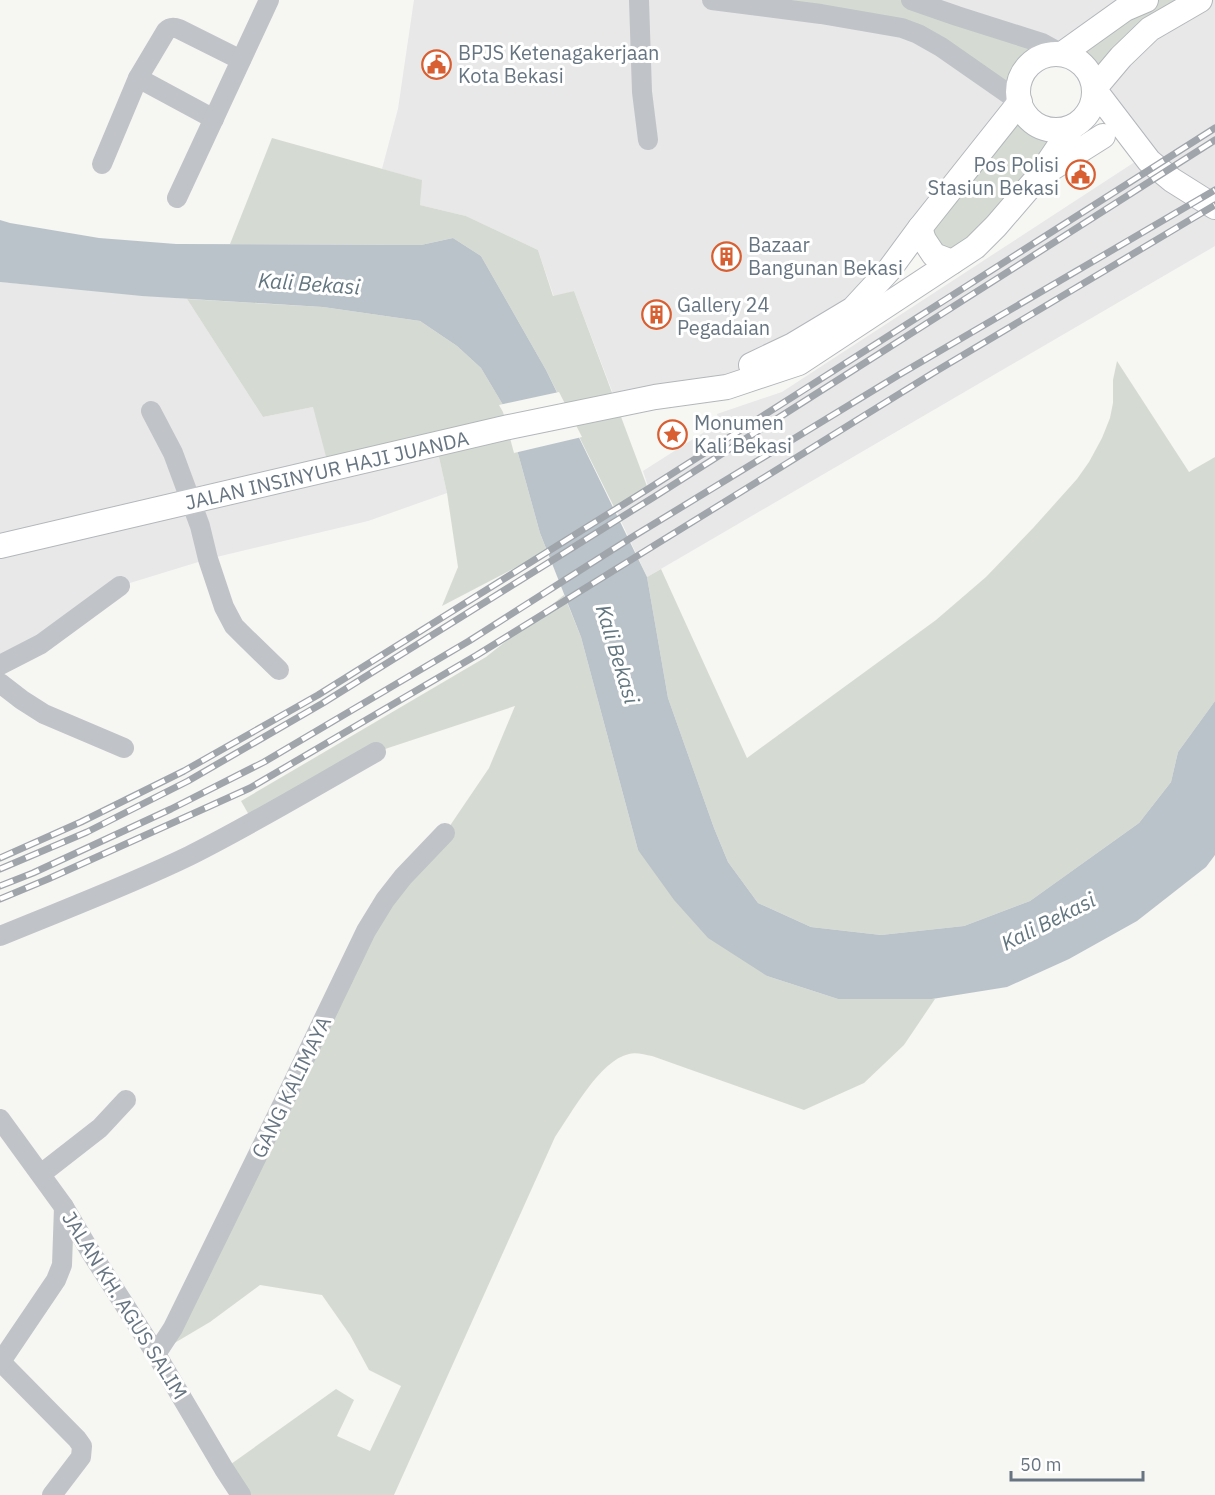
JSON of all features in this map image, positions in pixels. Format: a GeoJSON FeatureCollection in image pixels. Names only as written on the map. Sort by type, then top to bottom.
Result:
{"type":"FeatureCollection","features":[{"type":"Feature","properties":{"kind":"main road"},"geometry":{"type":"LineString","coordinates":[[1062,54],[1125,9],[1146,0]]}},
{"type":"Feature","properties":{"kind":"main road"},"geometry":{"type":"LineString","coordinates":[[1094,89],[1150,28],[1200,0]]}},
{"type":"Feature","properties":{"kind":"main road"},"geometry":{"type":"LineString","coordinates":[[1062,54],[1082,64],[1091,77],[1094,98],[1086,116],[1074,125],[1064,129],[1044,129],[1030,120],[1022,109],[1019,87],[1027,69],[1044,56],[1062,54]]}},
{"type":"Feature","properties":{"kind":"main road"},"geometry":{"type":"LineString","coordinates":[[1094,89],[1144,156],[1172,180],[1215,207]]}},
{"type":"Feature","properties":{"kind":"main road","name":"JALAN INSINYUR HAJI JUANDA"},"geometry":{"type":"LineString","coordinates":[[654,397],[727,375],[794,345],[853,309],[889,270],[1020,102]]}},
{"type":"Feature","properties":{"kind":"main road"},"geometry":{"type":"LineString","coordinates":[[1074,125],[1144,156]]}},
{"type":"Feature","properties":{"kind":"main road","name":"JALAN INSINYUR HAJI JUANDA"},"geometry":{"type":"LineString","coordinates":[[0,546],[509,427],[654,397],[727,387],[799,363],[975,247],[1040,176],[1074,125]]}},
{"type":"Feature","properties":{"kind":"main road"},"geometry":{"type":"LineString","coordinates":[[1040,176],[1103,136]]}},
{"type":"Feature","properties":{"kind":"main road"},"geometry":{"type":"LineString","coordinates":[[920,228],[924,240],[934,255],[952,262]]}},
{"type":"Feature","properties":{"kind":"street"},"geometry":{"type":"LineString","coordinates":[[177,198],[269,0]]}},
{"type":"Feature","properties":{"kind":"street"},"geometry":{"type":"LineString","coordinates":[[639,0],[642,92],[648,141]]}},
{"type":"Feature","properties":{"kind":"street"},"geometry":{"type":"LineString","coordinates":[[712,0],[827,7],[902,28],[941,47],[1020,102]]}},
{"type":"Feature","properties":{"kind":"street"},"geometry":{"type":"LineString","coordinates":[[911,0],[1042,42],[1062,54]]}},
{"type":"Feature","properties":{"kind":"street"},"geometry":{"type":"LineString","coordinates":[[941,47],[937,35],[940,23],[957,16]]}},
{"type":"Feature","properties":{"kind":"street"},"geometry":{"type":"LineString","coordinates":[[102,164],[138,78],[169,28],[179,29],[241,60]]}},
{"type":"Feature","properties":{"kind":"street"},"geometry":{"type":"LineString","coordinates":[[138,78],[214,119]]}},
{"type":"Feature","properties":{"kind":"street"},"geometry":{"type":"LineString","coordinates":[[151,411],[173,453],[200,526],[217,588],[229,616],[234,626],[279,669]]}},
{"type":"Feature","properties":{"kind":"street"},"geometry":{"type":"LineString","coordinates":[[0,665],[41,644],[120,586]]}},
{"type":"Feature","properties":{"kind":"street"},"geometry":{"type":"LineString","coordinates":[[0,683],[44,714],[124,748]]}},
{"type":"Feature","properties":{"kind":"street"},"geometry":{"type":"LineString","coordinates":[[0,936],[119,888],[189,856],[376,752]]}},
{"type":"Feature","properties":{"kind":"street","name":"GANG KALIMAYA"},"geometry":{"type":"LineString","coordinates":[[156,1354],[178,1318],[366,931],[385,900],[403,877],[445,833]]}},
{"type":"Feature","properties":{"kind":"street"},"geometry":{"type":"LineString","coordinates":[[41,1174],[100,1128],[126,1100]]}},
{"type":"Feature","properties":{"kind":"street","name":"JALAN KH. AGUS SALIM"},"geometry":{"type":"LineString","coordinates":[[0,1119],[64,1207],[241,1495]]}},
{"type":"Feature","properties":{"kind":"street"},"geometry":{"type":"LineString","coordinates":[[52,1495],[81,1457],[82,1446],[0,1362],[56,1280],[62,1265],[64,1207]]}},
{"type":"Feature","properties":{"kind":"street"},"geometry":{"type":"LineString","coordinates":[[62,1265],[75,1254],[90,1251]]}},
{"type":"Feature","properties":{"kind":"shaded area"},"geometry":{"type":"Polygon","coordinates":[[[414,0],[706,0],[902,28],[1020,102],[889,270],[793,345],[727,375],[617,404],[574,291],[554,297],[538,250],[466,216],[420,205],[421,180],[382,169],[398,109],[414,0]]]}},
{"type":"Feature","properties":{"kind":"shaded area"},"geometry":{"type":"Polygon","coordinates":[[[706,0],[911,0],[1062,54],[1146,0],[1200,0],[1091,77],[1078,61],[1063,55],[1044,56],[1028,70],[1019,88],[1021,108],[1034,124],[1045,129],[1064,129],[952,262],[924,240],[1019,103],[918,34],[706,0]]]}},
{"type":"Feature","properties":{"kind":"shaded area"},"geometry":{"type":"Polygon","coordinates":[[[911,0],[1146,0],[1062,54],[911,0]]]}},
{"type":"Feature","properties":{"kind":"shaded area"},"geometry":{"type":"Polygon","coordinates":[[[1200,0],[1215,0],[1215,246],[647,577],[616,510],[649,489],[643,471],[720,422],[717,414],[782,392],[1144,156],[1094,89],[1200,0]]]}},
{"type":"Feature","properties":{"kind":"shaded area"},"geometry":{"type":"Polygon","coordinates":[[[272,138],[422,180],[420,205],[466,216],[538,250],[553,296],[574,291],[648,489],[615,509],[546,370],[481,256],[453,238],[421,245],[230,244],[272,138]]]}},
{"type":"Feature","properties":{"kind":"shaded area"},"geometry":{"type":"Polygon","coordinates":[[[0,282],[187,299],[263,417],[313,407],[436,444],[447,493],[368,521],[208,559],[120,586],[0,665],[0,282]]]}},
{"type":"Feature","properties":{"kind":"shaded area"},"geometry":{"type":"Polygon","coordinates":[[[187,299],[323,307],[420,321],[457,346],[481,368],[506,410],[547,551],[442,606],[458,567],[447,493],[436,444],[329,468],[313,407],[263,417],[187,299]]]}},
{"type":"Feature","properties":{"kind":"shaded area"},"geometry":{"type":"Polygon","coordinates":[[[1117,361],[1189,472],[1215,457],[1215,701],[1178,752],[1171,782],[1139,823],[1030,901],[964,926],[881,935],[811,927],[758,903],[728,862],[668,698],[647,577],[661,569],[747,758],[936,620],[986,577],[1034,527],[1077,479],[1102,438],[1113,403],[1113,380],[1117,361]]]}},
{"type":"Feature","properties":{"kind":"shaded area"},"geometry":{"type":"Polygon","coordinates":[[[564,595],[581,637],[638,850],[767,976],[838,999],[935,999],[904,1045],[864,1083],[804,1110],[652,1056],[632,1053],[618,1058],[607,1066],[587,1089],[555,1137],[394,1495],[241,1495],[224,1469],[336,1389],[354,1400],[337,1436],[370,1451],[401,1386],[369,1370],[350,1335],[322,1295],[260,1285],[210,1322],[156,1354],[366,931],[445,833],[489,768],[515,706],[376,752],[253,822],[241,801],[486,657],[564,595]]]}},
{"type":"Feature","properties":{"kind":"water","name":"Kali Bekasi"},"geometry":{"type":"Polygon","coordinates":[[[0,220],[99,238],[176,244],[421,245],[453,238],[481,256],[546,370],[647,577],[668,698],[728,862],[758,903],[811,927],[881,935],[964,926],[1030,901],[1139,823],[1171,782],[1178,752],[1215,701],[1215,855],[1206,867],[1137,921],[1069,959],[1007,987],[932,999],[838,999],[767,976],[708,938],[674,900],[638,850],[581,637],[540,533],[506,410],[481,368],[457,346],[420,321],[323,307],[142,296],[0,282],[0,220]]]}},
{"type":"Feature","properties":{"kind":"pier"},"geometry":{"type":"Polygon","coordinates":[[[559,392],[582,437],[514,453],[499,405],[559,392]]]}},
{"type":"Feature","properties":{"kind":"railway"},"geometry":{"type":"LineString","coordinates":[[0,858],[81,822],[184,771],[318,695],[648,489],[1215,128]]}},
{"type":"Feature","properties":{"kind":"railway"},"geometry":{"type":"LineString","coordinates":[[0,869],[87,832],[188,781],[323,703],[654,497],[1215,140]]}},
{"type":"Feature","properties":{"kind":"railway"},"geometry":{"type":"LineString","coordinates":[[0,886],[171,809],[264,762],[469,641],[634,536],[897,376],[1215,190]]}},
{"type":"Feature","properties":{"kind":"railway"},"geometry":{"type":"LineString","coordinates":[[0,899],[250,788],[477,655],[938,370],[1215,205]]}},
{"type":"Feature","properties":{"kind":"place","name":"BPJS Ketenagakerjaan Kota Bekasi"},"geometry":{"type":"Point","coordinates":[437,64]}},
{"type":"Feature","properties":{"kind":"place","name":"Pos Polisi Stasiun Bekasi"},"geometry":{"type":"Point","coordinates":[1080,175]}},
{"type":"Feature","properties":{"kind":"place","name":"Bazaar Bangunan Bekasi"},"geometry":{"type":"Point","coordinates":[727,256]}},
{"type":"Feature","properties":{"kind":"place","name":"Gallery 24 Pegadaian"},"geometry":{"type":"Point","coordinates":[656,315]}},
{"type":"Feature","properties":{"kind":"place","name":"Monumen Kali Bekasi"},"geometry":{"type":"Point","coordinates":[673,434]}}]}
